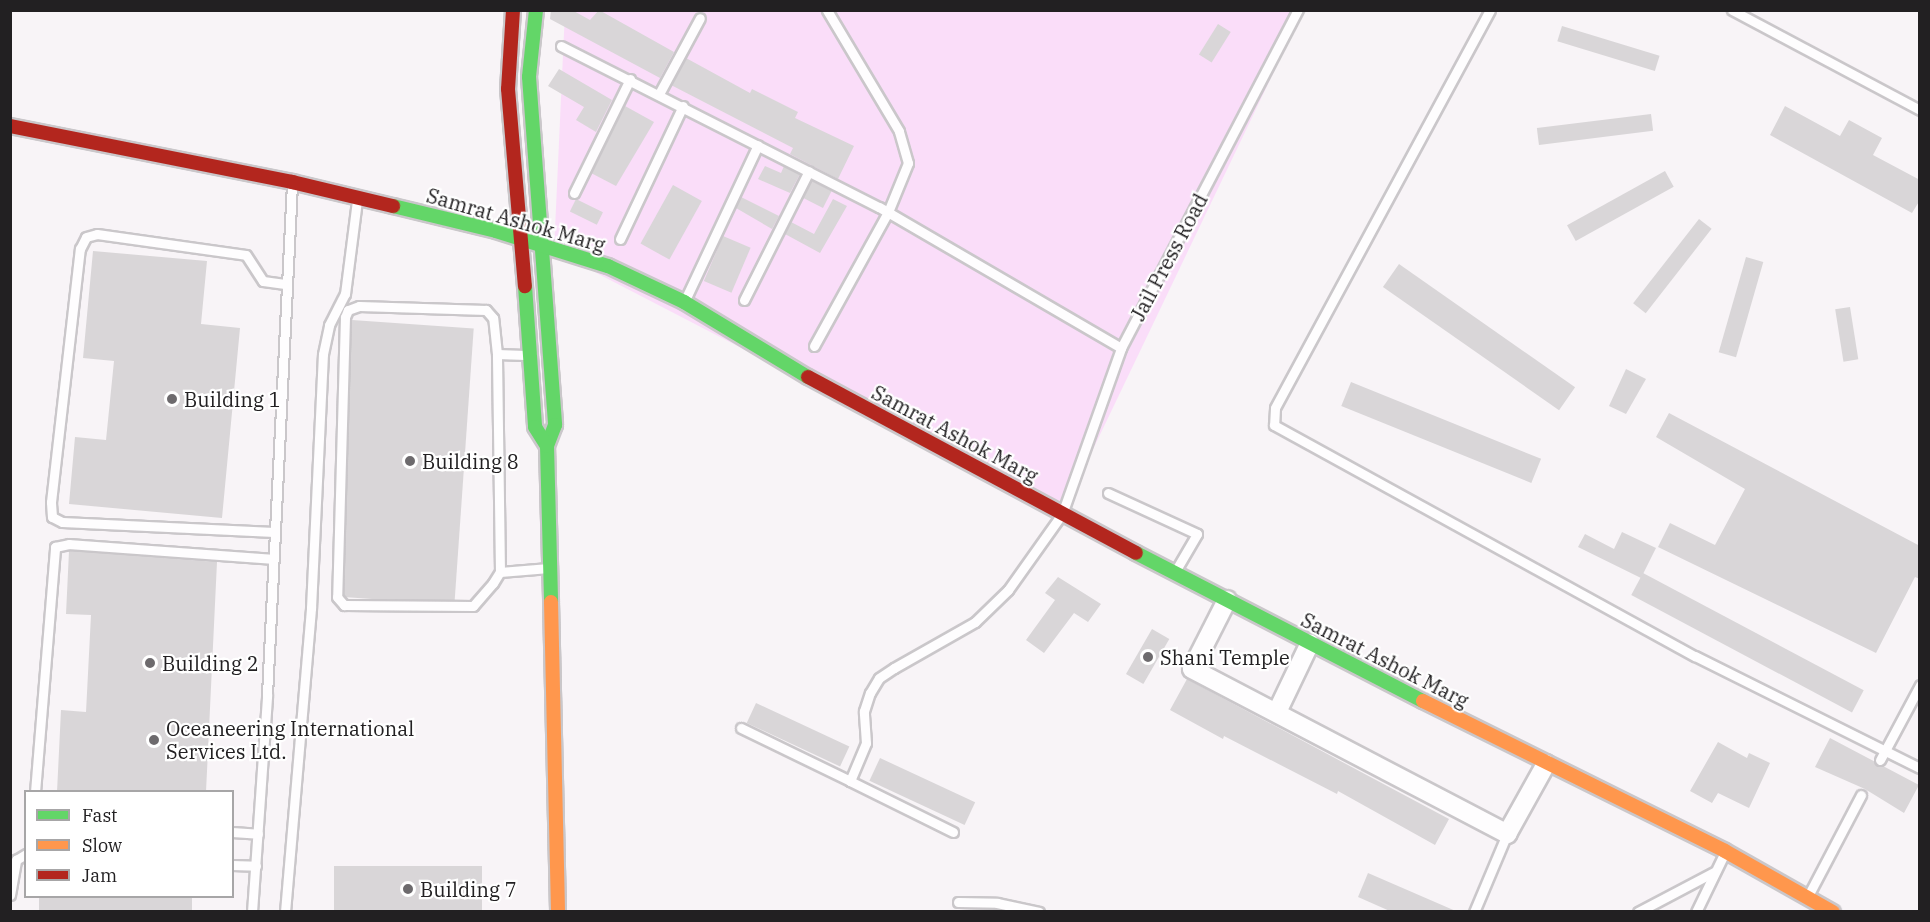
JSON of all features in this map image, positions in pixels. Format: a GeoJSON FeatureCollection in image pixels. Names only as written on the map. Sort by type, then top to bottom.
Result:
{"type":"FeatureCollection","features":[{"type":"Feature","properties":{"kind":"street"},"geometry":{"type":"LineString","coordinates":[[513,10],[508,89],[523,241],[535,427],[547,446]]}},
{"type":"Feature","properties":{"kind":"street"},"geometry":{"type":"LineString","coordinates":[[536,10],[530,77],[555,425],[547,446],[552,568],[558,912]]}},
{"type":"Feature","properties":{"kind":"street","name":"Samrat Ashok Marg"},"geometry":{"type":"LineString","coordinates":[[10,126],[292,182],[543,246],[608,266],[684,302],[802,374],[1062,514],[1546,764],[1725,852],[1833,912]]}},
{"type":"Feature","properties":{"kind":"street"},"geometry":{"type":"LineString","coordinates":[[1227,600],[1192,669],[1507,834],[1546,764]]}},
{"type":"Feature","properties":{"kind":"street"},"geometry":{"type":"LineString","coordinates":[[1277,712],[1310,643]]}},
{"type":"Feature","properties":{"kind":"lane"},"geometry":{"type":"LineString","coordinates":[[814,346],[888,212],[905,175],[906,149],[873,85],[827,10]]}},
{"type":"Feature","properties":{"kind":"lane"},"geometry":{"type":"LineString","coordinates":[[1490,10],[1275,408],[1274,425],[1695,656],[1920,768]]}},
{"type":"Feature","properties":{"kind":"lane"},"geometry":{"type":"LineString","coordinates":[[1732,10],[1920,110]]}},
{"type":"Feature","properties":{"kind":"lane","name":"Jail Press Road"},"geometry":{"type":"LineString","coordinates":[[850,781],[866,743],[864,711],[879,678],[975,622],[1008,590],[1062,514],[1121,348],[1294,12]]}},
{"type":"Feature","properties":{"kind":"lane"},"geometry":{"type":"LineString","coordinates":[[659,94],[700,18]]}},
{"type":"Feature","properties":{"kind":"lane"},"geometry":{"type":"LineString","coordinates":[[561,46],[630,79],[888,212],[1121,348]]}},
{"type":"Feature","properties":{"kind":"lane"},"geometry":{"type":"LineString","coordinates":[[574,193],[630,79]]}},
{"type":"Feature","properties":{"kind":"lane"},"geometry":{"type":"LineString","coordinates":[[620,239],[683,106]]}},
{"type":"Feature","properties":{"kind":"lane"},"geometry":{"type":"LineString","coordinates":[[684,302],[758,145]]}},
{"type":"Feature","properties":{"kind":"lane"},"geometry":{"type":"LineString","coordinates":[[744,300],[810,171]]}},
{"type":"Feature","properties":{"kind":"lane"},"geometry":{"type":"LineString","coordinates":[[252,912],[292,182]]}},
{"type":"Feature","properties":{"kind":"lane"},"geometry":{"type":"LineString","coordinates":[[285,912],[311,608],[323,354],[329,325],[345,294],[357,198]]}},
{"type":"Feature","properties":{"kind":"lane"},"geometry":{"type":"LineString","coordinates":[[274,532],[62,522],[52,517],[51,502],[80,249],[86,237],[97,234],[246,255],[262,281],[285,284]]}},
{"type":"Feature","properties":{"kind":"lane"},"geometry":{"type":"LineString","coordinates":[[359,306],[486,310],[493,318],[497,354],[500,572],[472,606],[354,607],[337,597],[345,317],[348,310],[359,306]]}},
{"type":"Feature","properties":{"kind":"lane"},"geometry":{"type":"LineString","coordinates":[[497,354],[532,355]]}},
{"type":"Feature","properties":{"kind":"lane"},"geometry":{"type":"LineString","coordinates":[[1108,493],[1197,534],[1175,573]]}},
{"type":"Feature","properties":{"kind":"lane"},"geometry":{"type":"LineString","coordinates":[[35,790],[55,547],[69,544],[273,559]]}},
{"type":"Feature","properties":{"kind":"lane"},"geometry":{"type":"LineString","coordinates":[[500,572],[552,568]]}},
{"type":"Feature","properties":{"kind":"lane"},"geometry":{"type":"LineString","coordinates":[[1880,759],[1920,685]]}},
{"type":"Feature","properties":{"kind":"lane"},"geometry":{"type":"LineString","coordinates":[[741,728],[953,832]]}},
{"type":"Feature","properties":{"kind":"lane"},"geometry":{"type":"LineString","coordinates":[[1807,898],[1861,795]]}},
{"type":"Feature","properties":{"kind":"lane"},"geometry":{"type":"LineString","coordinates":[[234,832],[258,834]]}},
{"type":"Feature","properties":{"kind":"lane"},"geometry":{"type":"LineString","coordinates":[[1474,912],[1507,834]]}},
{"type":"Feature","properties":{"kind":"lane"},"geometry":{"type":"LineString","coordinates":[[1696,912],[1725,852]]}},
{"type":"Feature","properties":{"kind":"lane"},"geometry":{"type":"LineString","coordinates":[[10,895],[16,860],[24,855]]}},
{"type":"Feature","properties":{"kind":"lane"},"geometry":{"type":"LineString","coordinates":[[234,865],[256,866]]}},
{"type":"Feature","properties":{"kind":"lane"},"geometry":{"type":"LineString","coordinates":[[1638,912],[1714,872]]}},
{"type":"Feature","properties":{"kind":"lane"},"geometry":{"type":"LineString","coordinates":[[958,902],[997,903],[1039,912]]}},
{"type":"Feature","properties":{"kind":"shaded area"},"geometry":{"type":"Polygon","coordinates":[[[565,11],[1303,11],[1062,514],[554,251],[565,11]]]}},
{"type":"Feature","properties":{"kind":"building"},"geometry":{"type":"Polygon","coordinates":[[[551,10],[572,10],[590,20],[599,10],[674,52],[660,78],[550,19],[551,10]]]}},
{"type":"Feature","properties":{"kind":"building"},"geometry":{"type":"Polygon","coordinates":[[[1218,24],[1231,32],[1212,62],[1199,55],[1218,24]]]}},
{"type":"Feature","properties":{"kind":"building"},"geometry":{"type":"Polygon","coordinates":[[[1562,26],[1660,56],[1655,71],[1557,41],[1562,26]]]}},
{"type":"Feature","properties":{"kind":"building"},"geometry":{"type":"Polygon","coordinates":[[[686,58],[750,93],[752,89],[798,112],[795,118],[854,146],[838,179],[790,154],[793,148],[671,85],[686,58]]]}},
{"type":"Feature","properties":{"kind":"building"},"geometry":{"type":"Polygon","coordinates":[[[559,69],[612,100],[596,132],[576,120],[584,107],[548,86],[559,69]]]}},
{"type":"Feature","properties":{"kind":"building"},"geometry":{"type":"Polygon","coordinates":[[[625,106],[654,122],[616,186],[591,173],[625,106]]]}},
{"type":"Feature","properties":{"kind":"building"},"geometry":{"type":"Polygon","coordinates":[[[1785,106],[1840,136],[1849,120],[1882,138],[1873,155],[1920,180],[1920,200],[1912,213],[1770,135],[1785,106]]]}},
{"type":"Feature","properties":{"kind":"building"},"geometry":{"type":"Polygon","coordinates":[[[1651,114],[1653,131],[1539,145],[1537,128],[1651,114]]]}},
{"type":"Feature","properties":{"kind":"building"},"geometry":{"type":"Polygon","coordinates":[[[765,166],[781,173],[784,166],[800,174],[790,193],[758,179],[765,166]]]}},
{"type":"Feature","properties":{"kind":"building"},"geometry":{"type":"Polygon","coordinates":[[[1665,171],[1674,187],[1576,241],[1567,225],[1665,171]]]}},
{"type":"Feature","properties":{"kind":"building"},"geometry":{"type":"Polygon","coordinates":[[[812,181],[832,191],[823,208],[803,198],[812,181]]]}},
{"type":"Feature","properties":{"kind":"building"},"geometry":{"type":"Polygon","coordinates":[[[673,185],[702,201],[669,260],[641,244],[673,185]]]}},
{"type":"Feature","properties":{"kind":"building"},"geometry":{"type":"Polygon","coordinates":[[[741,197],[779,216],[772,229],[736,208],[741,197]]]}},
{"type":"Feature","properties":{"kind":"building"},"geometry":{"type":"Polygon","coordinates":[[[576,199],[603,212],[597,225],[570,212],[576,199]]]}},
{"type":"Feature","properties":{"kind":"building"},"geometry":{"type":"Polygon","coordinates":[[[833,199],[847,206],[820,253],[785,234],[791,222],[814,234],[833,199]]]}},
{"type":"Feature","properties":{"kind":"building"},"geometry":{"type":"Polygon","coordinates":[[[1699,219],[1712,229],[1646,313],[1633,303],[1699,219]]]}},
{"type":"Feature","properties":{"kind":"building"},"geometry":{"type":"Polygon","coordinates":[[[723,236],[751,248],[731,293],[704,281],[723,236]]]}},
{"type":"Feature","properties":{"kind":"building","name":"Building 1"},"geometry":{"type":"Polygon","coordinates":[[[93,251],[207,261],[201,324],[240,328],[222,518],[69,504],[75,437],[106,440],[114,361],[83,358],[93,251]]]}},
{"type":"Feature","properties":{"kind":"building"},"geometry":{"type":"Polygon","coordinates":[[[1746,257],[1763,262],[1736,357],[1719,352],[1746,257]]]}},
{"type":"Feature","properties":{"kind":"building"},"geometry":{"type":"Polygon","coordinates":[[[1399,264],[1575,387],[1559,410],[1383,287],[1399,264]]]}},
{"type":"Feature","properties":{"kind":"building"},"geometry":{"type":"Polygon","coordinates":[[[1850,307],[1858,359],[1843,362],[1835,309],[1850,307]]]}},
{"type":"Feature","properties":{"kind":"building","name":"Building 8"},"geometry":{"type":"Polygon","coordinates":[[[352,320],[474,329],[454,605],[333,596],[352,320]]]}},
{"type":"Feature","properties":{"kind":"building"},"geometry":{"type":"Polygon","coordinates":[[[1626,369],[1646,379],[1626,414],[1609,406],[1626,369]]]}},
{"type":"Feature","properties":{"kind":"building"},"geometry":{"type":"Polygon","coordinates":[[[1351,382],[1541,459],[1531,483],[1341,406],[1351,382]]]}},
{"type":"Feature","properties":{"kind":"building"},"geometry":{"type":"Polygon","coordinates":[[[1669,413],[1920,546],[1920,579],[1915,577],[1876,653],[1658,547],[1670,523],[1715,545],[1745,489],[1656,437],[1669,413]]]}},
{"type":"Feature","properties":{"kind":"building"},"geometry":{"type":"Polygon","coordinates":[[[1622,532],[1656,548],[1641,578],[1578,547],[1585,534],[1614,549],[1622,532]]]}},
{"type":"Feature","properties":{"kind":"building","name":"Building 2"},"geometry":{"type":"Polygon","coordinates":[[[69,551],[217,562],[206,790],[57,790],[61,710],[86,712],[91,615],[66,614],[69,551]]]}},
{"type":"Feature","properties":{"kind":"building"},"geometry":{"type":"Polygon","coordinates":[[[1643,573],[1864,690],[1852,712],[1631,595],[1643,573]]]}},
{"type":"Feature","properties":{"kind":"building"},"geometry":{"type":"Polygon","coordinates":[[[1058,577],[1101,604],[1088,622],[1074,613],[1044,653],[1026,640],[1055,600],[1045,593],[1058,577]]]}},
{"type":"Feature","properties":{"kind":"building","name":"Shani Temple"},"geometry":{"type":"Polygon","coordinates":[[[1152,629],[1169,639],[1143,684],[1126,674],[1152,629]]]}},
{"type":"Feature","properties":{"kind":"building"},"geometry":{"type":"Polygon","coordinates":[[[1187,679],[1449,819],[1435,845],[1338,791],[1337,794],[1224,736],[1223,739],[1170,710],[1187,679]]]}},
{"type":"Feature","properties":{"kind":"building"},"geometry":{"type":"Polygon","coordinates":[[[756,703],[849,747],[840,766],[747,723],[756,703]]]}},
{"type":"Feature","properties":{"kind":"building"},"geometry":{"type":"Polygon","coordinates":[[[1830,738],[1919,785],[1904,813],[1865,789],[1815,767],[1830,738]]]}},
{"type":"Feature","properties":{"kind":"building"},"geometry":{"type":"Polygon","coordinates":[[[1718,742],[1747,758],[1749,753],[1770,763],[1749,808],[1718,793],[1712,803],[1690,791],[1718,742]]]}},
{"type":"Feature","properties":{"kind":"building"},"geometry":{"type":"Polygon","coordinates":[[[880,758],[975,802],[965,825],[869,781],[880,758]]]}},
{"type":"Feature","properties":{"kind":"building","name":"Building 7"},"geometry":{"type":"Polygon","coordinates":[[[334,866],[482,866],[482,912],[334,912],[334,866]]]}},
{"type":"Feature","properties":{"kind":"building"},"geometry":{"type":"Polygon","coordinates":[[[1368,873],[1458,912],[1392,912],[1358,897],[1368,873]]]}},
{"type":"Feature","properties":{"kind":"building"},"geometry":{"type":"Polygon","coordinates":[[[39,898],[192,898],[192,912],[39,912],[39,898]]]}},
{"type":"Feature","properties":{"kind":"traffic: fast"},"geometry":{"type":"LineString","coordinates":[[536,10],[529,77],[555,425],[547,446],[551,602]]}},
{"type":"Feature","properties":{"kind":"traffic: fast"},"geometry":{"type":"LineString","coordinates":[[393,206],[496,231],[608,266],[684,302],[808,377]]}},
{"type":"Feature","properties":{"kind":"traffic: fast"},"geometry":{"type":"LineString","coordinates":[[525,286],[535,427],[547,446]]}},
{"type":"Feature","properties":{"kind":"traffic: fast"},"geometry":{"type":"LineString","coordinates":[[1136,553],[1423,701]]}},
{"type":"Feature","properties":{"kind":"traffic: slow"},"geometry":{"type":"LineString","coordinates":[[551,602],[558,912]]}},
{"type":"Feature","properties":{"kind":"traffic: slow"},"geometry":{"type":"LineString","coordinates":[[1423,701],[1725,851],[1833,912]]}},
{"type":"Feature","properties":{"kind":"traffic: jam"},"geometry":{"type":"LineString","coordinates":[[513,10],[508,89],[525,286]]}},
{"type":"Feature","properties":{"kind":"traffic: jam"},"geometry":{"type":"LineString","coordinates":[[10,126],[292,182],[393,206]]}},
{"type":"Feature","properties":{"kind":"traffic: jam"},"geometry":{"type":"LineString","coordinates":[[808,377],[1136,553]]}},
{"type":"Feature","properties":{"kind":"place","name":"Building 1"},"geometry":{"type":"Point","coordinates":[172,399]}},
{"type":"Feature","properties":{"kind":"place","name":"Building 8"},"geometry":{"type":"Point","coordinates":[410,461]}},
{"type":"Feature","properties":{"kind":"place","name":"Shani Temple"},"geometry":{"type":"Point","coordinates":[1148,657]}},
{"type":"Feature","properties":{"kind":"place","name":"Building 2"},"geometry":{"type":"Point","coordinates":[150,663]}},
{"type":"Feature","properties":{"kind":"place","name":"Oceaneering International Services Ltd."},"geometry":{"type":"Point","coordinates":[154,740]}},
{"type":"Feature","properties":{"kind":"place","name":"Building 7"},"geometry":{"type":"Point","coordinates":[408,889]}}]}
